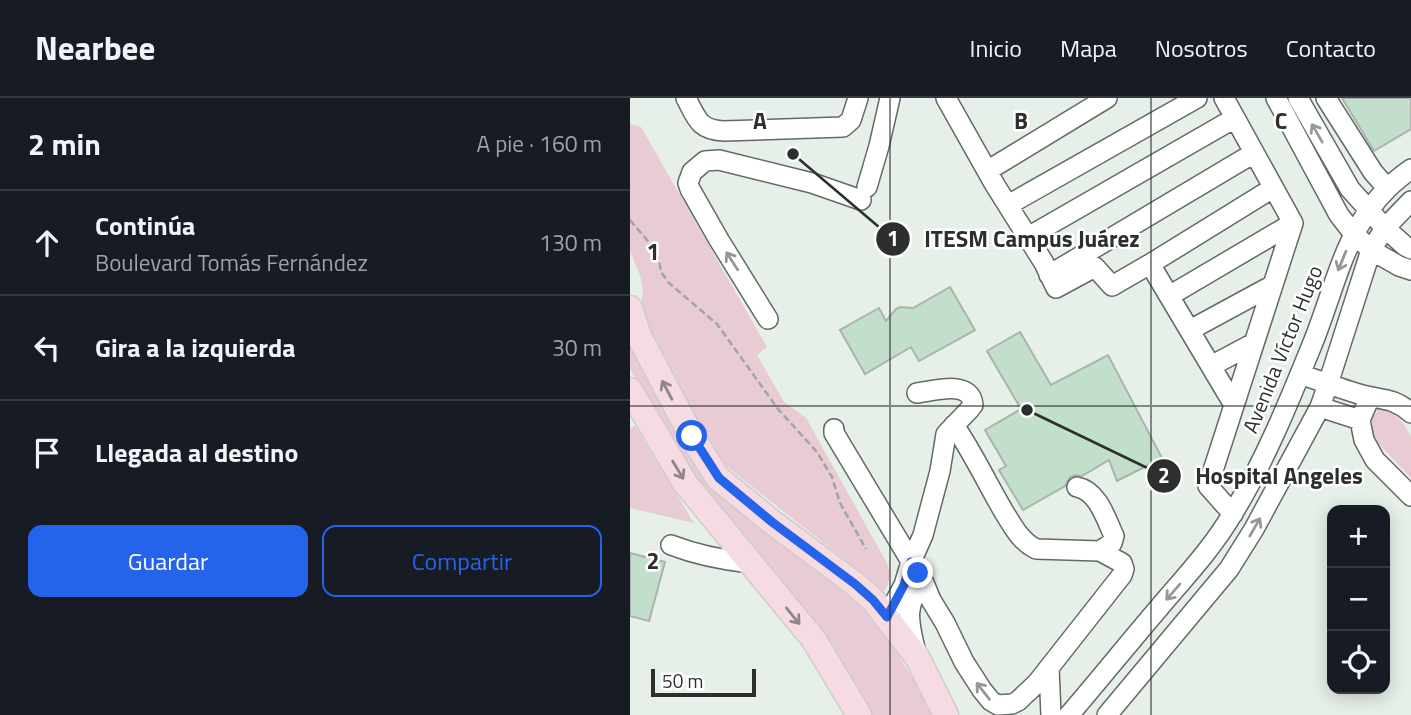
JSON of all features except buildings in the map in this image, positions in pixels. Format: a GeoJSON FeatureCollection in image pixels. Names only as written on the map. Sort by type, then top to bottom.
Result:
{"type":"FeatureCollection","features":[{"type":"Feature","properties":{"kind":"main road"},"geometry":{"type":"LineString","coordinates":[[630,308],[639,336],[692,436],[719,478],[873,600],[917,657],[946,715]]}},
{"type":"Feature","properties":{"kind":"main road"},"geometry":{"type":"LineString","coordinates":[[630,390],[685,483],[814,640],[859,715]]}},
{"type":"Feature","properties":{"kind":"street"},"geometry":{"type":"LineString","coordinates":[[686,98],[698,122],[709,129],[724,131],[843,127],[851,120],[858,98]]}},
{"type":"Feature","properties":{"kind":"street"},"geometry":{"type":"LineString","coordinates":[[768,319],[690,189],[688,183],[692,172],[705,161],[727,160],[864,194],[890,98]]}},
{"type":"Feature","properties":{"kind":"street"},"geometry":{"type":"LineString","coordinates":[[946,98],[1056,288],[1096,267],[1112,286],[1273,188]]}},
{"type":"Feature","properties":{"kind":"street"},"geometry":{"type":"LineString","coordinates":[[987,171],[1107,98]]}},
{"type":"Feature","properties":{"kind":"street"},"geometry":{"type":"LineString","coordinates":[[1008,205],[1197,98]]}},
{"type":"Feature","properties":{"kind":"street"},"geometry":{"type":"LineString","coordinates":[[1224,98],[1293,223],[1208,486],[1233,514]]}},
{"type":"Feature","properties":{"kind":"street"},"geometry":{"type":"LineString","coordinates":[[1276,98],[1339,215],[1353,233],[1371,250],[1411,270]]}},
{"type":"Feature","properties":{"kind":"street"},"geometry":{"type":"LineString","coordinates":[[1297,98],[1350,189],[1385,228],[1411,249]]}},
{"type":"Feature","properties":{"kind":"street"},"geometry":{"type":"LineString","coordinates":[[1326,98],[1373,172],[1387,188]]}},
{"type":"Feature","properties":{"kind":"street"},"geometry":{"type":"LineString","coordinates":[[1028,237],[1235,118]]}},
{"type":"Feature","properties":{"kind":"street"},"geometry":{"type":"LineString","coordinates":[[1049,275],[1254,153]]}},
{"type":"Feature","properties":{"kind":"street"},"geometry":{"type":"LineString","coordinates":[[1319,177],[1336,165]]}},
{"type":"Feature","properties":{"kind":"street","name":"Avenida Víctor Hugo"},"geometry":{"type":"LineString","coordinates":[[1069,715],[1206,553],[1233,514],[1270,443],[1300,374],[1353,233],[1387,188],[1411,169]]}},
{"type":"Feature","properties":{"kind":"street"},"geometry":{"type":"LineString","coordinates":[[1107,715],[1229,569],[1254,529],[1320,407],[1371,250],[1385,228],[1411,201]]}},
{"type":"Feature","properties":{"kind":"street"},"geometry":{"type":"LineString","coordinates":[[1169,296],[1293,223]]}},
{"type":"Feature","properties":{"kind":"street"},"geometry":{"type":"LineString","coordinates":[[1150,264],[1234,405]]}},
{"type":"Feature","properties":{"kind":"street"},"geometry":{"type":"LineString","coordinates":[[1190,330],[1273,285]]}},
{"type":"Feature","properties":{"kind":"street"},"geometry":{"type":"LineString","coordinates":[[1211,366],[1254,344]]}},
{"type":"Feature","properties":{"kind":"street"},"geometry":{"type":"LineString","coordinates":[[1300,374],[1370,397],[1392,400],[1411,413]]}},
{"type":"Feature","properties":{"kind":"street"},"geometry":{"type":"LineString","coordinates":[[887,617],[904,585],[923,535],[940,471],[946,434],[973,405],[971,395],[959,389],[917,394]]}},
{"type":"Feature","properties":{"kind":"street"},"geometry":{"type":"LineString","coordinates":[[1370,397],[1360,419],[1364,440],[1370,453],[1411,496]]}},
{"type":"Feature","properties":{"kind":"street"},"geometry":{"type":"LineString","coordinates":[[1320,407],[1360,419]]}},
{"type":"Feature","properties":{"kind":"street"},"geometry":{"type":"LineString","coordinates":[[834,429],[925,583],[934,607],[982,690],[998,705],[1012,704],[1043,675],[1124,569],[1122,563],[1100,551],[1036,549],[1028,545],[1021,538],[954,425]]}},
{"type":"Feature","properties":{"kind":"street"},"geometry":{"type":"LineString","coordinates":[[1077,487],[1095,498],[1114,536],[1112,542],[1100,551]]}},
{"type":"Feature","properties":{"kind":"street"},"geometry":{"type":"LineString","coordinates":[[671,545],[696,555],[750,563]]}},
{"type":"Feature","properties":{"kind":"street"},"geometry":{"type":"LineString","coordinates":[[1206,553],[1229,569]]}},
{"type":"Feature","properties":{"kind":"street"},"geometry":{"type":"LineString","coordinates":[[917,657],[909,607],[915,592],[925,583]]}},
{"type":"Feature","properties":{"kind":"street"},"geometry":{"type":"LineString","coordinates":[[1040,715],[1043,675]]}},
{"type":"Feature","properties":{"kind":"street"},"geometry":{"type":"LineString","coordinates":[[1043,675],[1051,715]]}},
{"type":"Feature","properties":{"kind":"path"},"geometry":{"type":"LineString","coordinates":[[630,220],[652,246],[661,272],[669,283],[717,324],[778,409],[817,452],[832,477],[840,503],[866,549]]}},
{"type":"Feature","properties":{"kind":"shaded area"},"geometry":{"type":"Polygon","coordinates":[[[630,124],[641,127],[767,347],[757,355],[784,402],[806,418],[888,565],[888,585],[884,591],[879,590],[858,570],[726,466],[692,415],[645,323],[641,307],[643,291],[640,275],[630,251],[630,124]]]}},
{"type":"Feature","properties":{"kind":"shaded area"},"geometry":{"type":"Polygon","coordinates":[[[630,342],[701,466],[866,610],[885,633],[935,715],[872,715],[843,666],[694,480],[630,369],[630,342]]]}},
{"type":"Feature","properties":{"kind":"shaded area"},"geometry":{"type":"Polygon","coordinates":[[[1379,408],[1390,408],[1411,436],[1411,478],[1373,438],[1372,420],[1379,408]]]}},
{"type":"Feature","properties":{"kind":"shaded area"},"geometry":{"type":"Polygon","coordinates":[[[635,426],[694,523],[630,508],[630,428],[635,426]]]}},
{"type":"Feature","properties":{"kind":"place","name":"ITESM Campus Juárez"},"geometry":{"type":"Point","coordinates":[793,154]}},
{"type":"Feature","properties":{"kind":"place","name":"Hospital Angeles"},"geometry":{"type":"Point","coordinates":[1027,410]}},
{"type":"Feature","properties":{"kind":"route"},"geometry":{"type":"LineString","coordinates":[[692,436],[719,478],[733,491],[855,584],[887,617],[904,585],[911,562],[918,573]]}}]}
